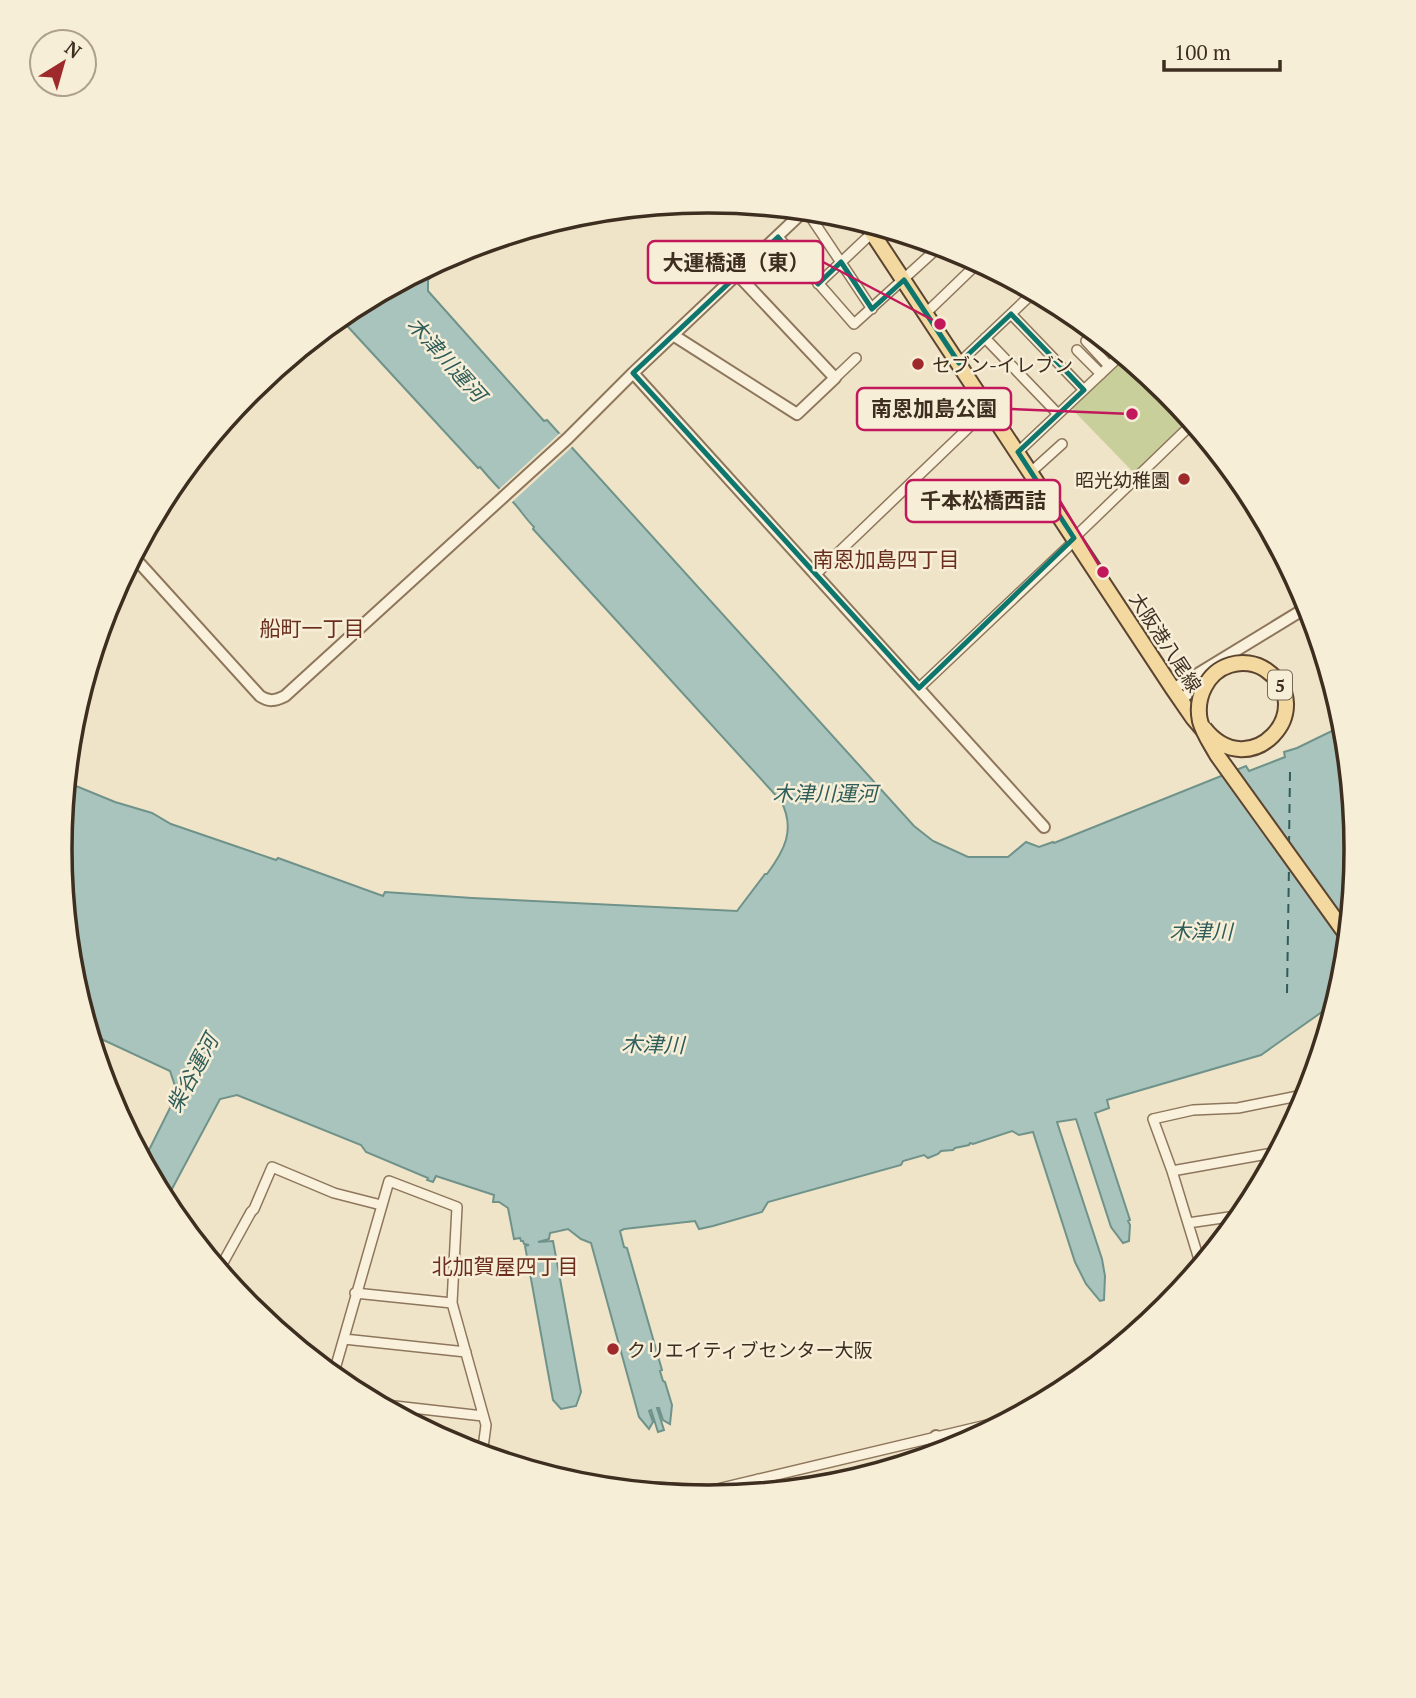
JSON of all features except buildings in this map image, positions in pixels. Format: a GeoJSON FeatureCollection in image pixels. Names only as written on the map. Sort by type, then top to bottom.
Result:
{"type":"FeatureCollection","features":[{"type":"Feature","properties":{"kind":"main road","name":"大阪港八尾線"},"geometry":{"type":"LineString","coordinates":[[874,234],[1177,694],[1204,731]]}},
{"type":"Feature","properties":{"kind":"main road","name":"大阪港八尾線"},"geometry":{"type":"LineString","coordinates":[[1211,678],[1224,667],[1236,663],[1252,664],[1267,671],[1278,682],[1284,696],[1285,714],[1272,738],[1253,748],[1230,747],[1213,738]]}},
{"type":"Feature","properties":{"kind":"main road","name":"大阪港八尾線"},"geometry":{"type":"LineString","coordinates":[[1211,678],[1227,666],[1252,665],[1270,674],[1278,683],[1284,701],[1282,723],[1275,734],[1261,745],[1239,748],[1213,738]]}},
{"type":"Feature","properties":{"kind":"main road","name":"大阪港八尾線"},"geometry":{"type":"LineString","coordinates":[[1204,688],[1200,702],[1201,720],[1209,735]]}},
{"type":"Feature","properties":{"kind":"main road","name":"大阪港八尾線"},"geometry":{"type":"LineString","coordinates":[[1204,688],[1199,704],[1201,723],[1217,755],[1340,925]]}},
{"type":"Feature","properties":{"kind":"street"},"geometry":{"type":"LineString","coordinates":[[140,563],[260,696],[272,701],[285,696],[567,439],[797,219]]}},
{"type":"Feature","properties":{"kind":"street"},"geometry":{"type":"LineString","coordinates":[[814,222],[872,309]]}},
{"type":"Feature","properties":{"kind":"street"},"geometry":{"type":"LineString","coordinates":[[818,284],[841,262],[865,232]]}},
{"type":"Feature","properties":{"kind":"street"},"geometry":{"type":"LineString","coordinates":[[778,237],[854,324],[932,254]]}},
{"type":"Feature","properties":{"kind":"street"},"geometry":{"type":"LineString","coordinates":[[926,313],[971,270]]}},
{"type":"Feature","properties":{"kind":"street"},"geometry":{"type":"LineString","coordinates":[[737,274],[835,377]]}},
{"type":"Feature","properties":{"kind":"street"},"geometry":{"type":"LineString","coordinates":[[958,363],[1027,299]]}},
{"type":"Feature","properties":{"kind":"street"},"geometry":{"type":"LineString","coordinates":[[1011,314],[1084,390]]}},
{"type":"Feature","properties":{"kind":"street"},"geometry":{"type":"LineString","coordinates":[[673,335],[797,414],[856,358]]}},
{"type":"Feature","properties":{"kind":"street"},"geometry":{"type":"LineString","coordinates":[[985,338],[1058,414]]}},
{"type":"Feature","properties":{"kind":"street"},"geometry":{"type":"LineString","coordinates":[[1086,341],[1110,366]]}},
{"type":"Feature","properties":{"kind":"street"},"geometry":{"type":"LineString","coordinates":[[1077,350],[1101,374]]}},
{"type":"Feature","properties":{"kind":"street"},"geometry":{"type":"LineString","coordinates":[[1018,452],[1115,361]]}},
{"type":"Feature","properties":{"kind":"street"},"geometry":{"type":"LineString","coordinates":[[633,373],[1044,827]]}},
{"type":"Feature","properties":{"kind":"street"},"geometry":{"type":"LineString","coordinates":[[815,575],[989,408]]}},
{"type":"Feature","properties":{"kind":"street"},"geometry":{"type":"LineString","coordinates":[[919,688],[1070,545],[1074,538],[1186,429]]}},
{"type":"Feature","properties":{"kind":"street"},"geometry":{"type":"LineString","coordinates":[[1031,471],[1062,443]]}},
{"type":"Feature","properties":{"kind":"street"},"geometry":{"type":"LineString","coordinates":[[1177,694],[1247,644],[1298,612]]}},
{"type":"Feature","properties":{"kind":"street"},"geometry":{"type":"LineString","coordinates":[[1198,1255],[1153,1119],[1193,1110],[1238,1108],[1294,1097]]}},
{"type":"Feature","properties":{"kind":"street"},"geometry":{"type":"LineString","coordinates":[[1172,1171],[1266,1154]]}},
{"type":"Feature","properties":{"kind":"street"},"geometry":{"type":"LineString","coordinates":[[224,1261],[254,1209],[272,1167],[334,1193],[381,1205]]}},
{"type":"Feature","properties":{"kind":"street"},"geometry":{"type":"LineString","coordinates":[[336,1365],[388,1181],[457,1206],[452,1303],[484,1416],[486,1425],[483,1444]]}},
{"type":"Feature","properties":{"kind":"street"},"geometry":{"type":"LineString","coordinates":[[1188,1223],[1226,1217]]}},
{"type":"Feature","properties":{"kind":"street"},"geometry":{"type":"LineString","coordinates":[[355,1293],[452,1303]]}},
{"type":"Feature","properties":{"kind":"street"},"geometry":{"type":"LineString","coordinates":[[344,1339],[466,1352]]}},
{"type":"Feature","properties":{"kind":"street"},"geometry":{"type":"LineString","coordinates":[[403,1407],[484,1416]]}},
{"type":"Feature","properties":{"kind":"street"},"geometry":{"type":"LineString","coordinates":[[733,1484],[970,1428]]}},
{"type":"Feature","properties":{"kind":"street"},"geometry":{"type":"LineString","coordinates":[[936,1436],[938,1442]]}},
{"type":"Feature","properties":{"kind":"street"},"geometry":{"type":"LineString","coordinates":[[758,1479],[760,1483]]}},
{"type":"Feature","properties":{"kind":"highlighted area"},"geometry":{"type":"Polygon","coordinates":[[[778,237],[818,284],[841,262],[872,309],[904,280],[959,363],[1011,314],[1084,390],[1018,452],[1074,538],[919,688],[633,373],[778,237]]]}},
{"type":"Feature","properties":{"kind":"green space"},"geometry":{"type":"Polygon","coordinates":[[[1119,364],[1184,427],[1135,474],[1071,408],[1119,364]]]}},
{"type":"Feature","properties":{"kind":"water"},"geometry":{"type":"Polygon","coordinates":[[[433,275],[428,280],[428,291],[914,826],[933,841],[968,857],[1008,857],[1026,842],[1039,847],[1054,843],[1246,766],[1249,771],[1285,757],[1284,752],[1333,730],[1343,807],[1343,891],[1339,932],[1324,1011],[1261,1055],[1107,1100],[1109,1108],[1095,1113],[1130,1220],[1129,1241],[1123,1243],[1111,1227],[1076,1119],[1057,1122],[1102,1259],[1105,1276],[1104,1300],[1100,1301],[1086,1284],[1075,1262],[1033,1132],[1019,1135],[1012,1131],[953,1150],[941,1151],[928,1158],[924,1155],[903,1161],[901,1165],[768,1202],[762,1212],[713,1226],[699,1229],[695,1221],[624,1229],[620,1231],[624,1247],[627,1248],[662,1370],[660,1371],[672,1405],[670,1424],[663,1420],[657,1408],[664,1430],[658,1432],[651,1410],[649,1411],[653,1422],[649,1429],[639,1417],[591,1243],[568,1229],[550,1233],[549,1239],[538,1242],[553,1241],[581,1392],[576,1406],[561,1409],[553,1400],[525,1246],[529,1245],[524,1244],[520,1238],[514,1239],[508,1208],[499,1202],[493,1202],[494,1195],[436,1176],[433,1182],[427,1180],[428,1178],[366,1152],[361,1145],[237,1095],[220,1099],[171,1190],[148,1151],[173,1102],[169,1096],[175,1086],[170,1071],[101,1039],[93,1014],[77,932],[73,891],[75,786],[152,813],[171,824],[276,860],[278,858],[383,896],[385,892],[737,911],[767,874],[783,848],[788,821],[781,801],[533,529],[515,504],[480,467],[478,468],[347,326],[390,298],[433,275]]]}},
{"type":"Feature","properties":{"kind":"pier"},"geometry":{"type":"Polygon","coordinates":[[[560,433],[573,446],[510,504],[496,492],[560,433]]]}},
{"type":"Feature","properties":{"kind":"ferry route"},"geometry":{"type":"LineString","coordinates":[[1289,845],[1290,772]]}},
{"type":"Feature","properties":{"kind":"ferry route"},"geometry":{"type":"LineString","coordinates":[[1287,993],[1289,865]]}},
{"type":"Feature","properties":{"kind":"place","name":"大運橋通（東）"},"geometry":{"type":"Point","coordinates":[940,324]}},
{"type":"Feature","properties":{"kind":"place","name":"セブン-イレブン"},"geometry":{"type":"Point","coordinates":[918,364]}},
{"type":"Feature","properties":{"kind":"place","name":"南恩加島公園"},"geometry":{"type":"Point","coordinates":[1132,414]}},
{"type":"Feature","properties":{"kind":"place","name":"昭光幼稚園"},"geometry":{"type":"Point","coordinates":[1184,479]}},
{"type":"Feature","properties":{"kind":"place","name":"千本松橋西詰"},"geometry":{"type":"Point","coordinates":[1103,572]}},
{"type":"Feature","properties":{"kind":"place","name":"クリエイティブセンター大阪"},"geometry":{"type":"Point","coordinates":[613,1349]}},
{"type":"Feature","properties":{"kind":"district","name":"南恩加島四丁目"},"geometry":{"type":"Point","coordinates":[886,559]}},
{"type":"Feature","properties":{"kind":"district","name":"船町一丁目"},"geometry":{"type":"Point","coordinates":[312,628]}},
{"type":"Feature","properties":{"kind":"district","name":"北加賀屋四丁目"},"geometry":{"type":"Point","coordinates":[505,1266]}},
{"type":"Feature","properties":{"kind":"water label","name":"木津川運河"},"geometry":{"type":"Point","coordinates":[447,359]}},
{"type":"Feature","properties":{"kind":"water label","name":"木津川運河"},"geometry":{"type":"Point","coordinates":[825,793]}},
{"type":"Feature","properties":{"kind":"water label","name":"木津川"},"geometry":{"type":"Point","coordinates":[1201,931]}},
{"type":"Feature","properties":{"kind":"water label","name":"木津川"},"geometry":{"type":"Point","coordinates":[653,1044]}},
{"type":"Feature","properties":{"kind":"water label","name":"柴谷運河"},"geometry":{"type":"Point","coordinates":[192,1073]}}]}
